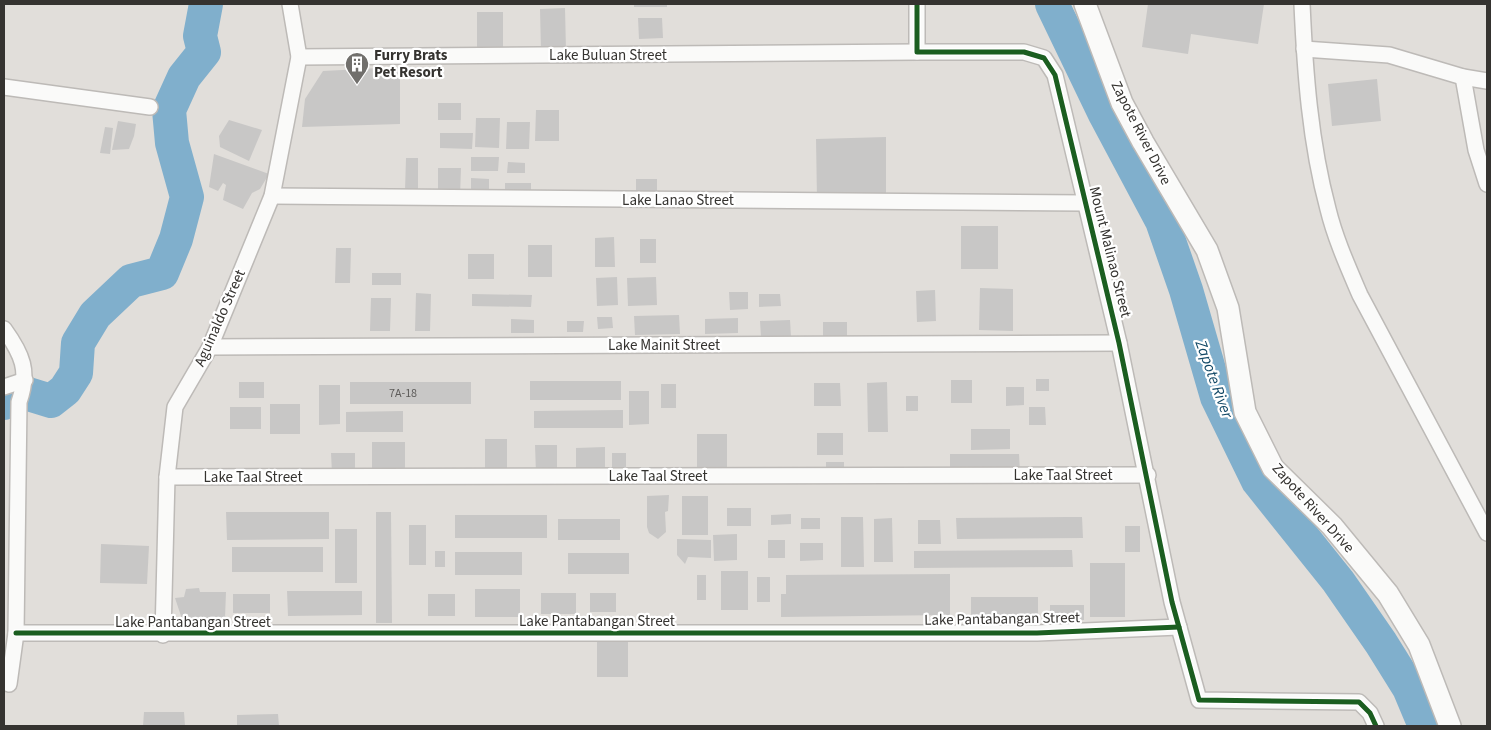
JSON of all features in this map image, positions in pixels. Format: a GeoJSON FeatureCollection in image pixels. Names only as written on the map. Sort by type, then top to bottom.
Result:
{"type":"FeatureCollection","features":[{"type":"Feature","properties":{"kind":"street","name":"Aguinaldo Street"},"geometry":{"type":"LineString","coordinates":[[163,635],[167,477],[175,407],[210,347],[272,196],[299,57],[290,4]]}},
{"type":"Feature","properties":{"kind":"street"},"geometry":{"type":"LineString","coordinates":[[917,4],[917,52]]}},
{"type":"Feature","properties":{"kind":"street","name":"Zapote River Drive"},"geometry":{"type":"LineString","coordinates":[[1085,4],[1122,103],[1142,142],[1207,250],[1228,308],[1245,412],[1273,468],[1332,526],[1388,594],[1419,646],[1450,726]]}},
{"type":"Feature","properties":{"kind":"street"},"geometry":{"type":"LineString","coordinates":[[1302,4],[1309,109],[1326,200],[1343,256],[1360,295],[1487,532]]}},
{"type":"Feature","properties":{"kind":"street"},"geometry":{"type":"LineString","coordinates":[[1304,49],[1389,55],[1463,77],[1487,81]]}},
{"type":"Feature","properties":{"kind":"street","name":"Lake Buluan Street"},"geometry":{"type":"LineString","coordinates":[[299,57],[917,52]]}},
{"type":"Feature","properties":{"kind":"street","name":"Mount Malinao Street"},"geometry":{"type":"LineString","coordinates":[[917,52],[1024,52],[1044,58],[1055,75],[1119,343],[1148,475],[1172,602],[1199,700],[1359,702],[1370,713],[1376,726]]}},
{"type":"Feature","properties":{"kind":"street"},"geometry":{"type":"LineString","coordinates":[[1463,77],[1476,150],[1487,184]]}},
{"type":"Feature","properties":{"kind":"street"},"geometry":{"type":"LineString","coordinates":[[4,87],[150,107]]}},
{"type":"Feature","properties":{"kind":"street","name":"Lake Lanao Street"},"geometry":{"type":"LineString","coordinates":[[272,196],[1085,203]]}},
{"type":"Feature","properties":{"kind":"street"},"geometry":{"type":"LineString","coordinates":[[4,329],[20,354],[23,390],[16,634],[9,684]]}},
{"type":"Feature","properties":{"kind":"street","name":"Lake Mainit Street"},"geometry":{"type":"LineString","coordinates":[[210,347],[1119,343]]}},
{"type":"Feature","properties":{"kind":"street"},"geometry":{"type":"LineString","coordinates":[[4,387],[23,390]]}},
{"type":"Feature","properties":{"kind":"street","name":"Lake Taal Street"},"geometry":{"type":"LineString","coordinates":[[167,477],[1148,475]]}},
{"type":"Feature","properties":{"kind":"street","name":"Lake Pantabangan Street"},"geometry":{"type":"LineString","coordinates":[[16,634],[1027,633],[1179,627]]}},
{"type":"Feature","properties":{"kind":"building"},"geometry":{"type":"Polygon","coordinates":[[[634,4],[667,4],[667,7],[634,7],[634,4]]]}},
{"type":"Feature","properties":{"kind":"building"},"geometry":{"type":"Polygon","coordinates":[[[1148,4],[1264,4],[1258,44],[1191,34],[1188,54],[1142,47],[1148,4]]]}},
{"type":"Feature","properties":{"kind":"building"},"geometry":{"type":"Polygon","coordinates":[[[565,8],[566,51],[541,51],[540,9],[565,8]]]}},
{"type":"Feature","properties":{"kind":"building"},"geometry":{"type":"Polygon","coordinates":[[[477,12],[503,12],[503,51],[477,52],[477,12]]]}},
{"type":"Feature","properties":{"kind":"building"},"geometry":{"type":"Polygon","coordinates":[[[638,18],[662,18],[663,38],[639,39],[638,18]]]}},
{"type":"Feature","properties":{"kind":"building","name":"Furry Brats Pet Resort"},"geometry":{"type":"Polygon","coordinates":[[[400,67],[400,124],[302,127],[305,99],[323,71],[400,67]]]}},
{"type":"Feature","properties":{"kind":"building"},"geometry":{"type":"Polygon","coordinates":[[[1377,79],[1381,121],[1332,126],[1328,84],[1377,79]]]}},
{"type":"Feature","properties":{"kind":"building"},"geometry":{"type":"Polygon","coordinates":[[[438,103],[461,103],[461,120],[438,120],[438,103]]]}},
{"type":"Feature","properties":{"kind":"building"},"geometry":{"type":"Polygon","coordinates":[[[536,110],[559,110],[559,141],[535,141],[536,110]]]}},
{"type":"Feature","properties":{"kind":"building"},"geometry":{"type":"Polygon","coordinates":[[[476,118],[500,118],[499,148],[475,147],[476,118]]]}},
{"type":"Feature","properties":{"kind":"building"},"geometry":{"type":"Polygon","coordinates":[[[229,120],[262,130],[249,161],[220,147],[219,136],[229,120]]]}},
{"type":"Feature","properties":{"kind":"building"},"geometry":{"type":"Polygon","coordinates":[[[118,121],[136,124],[129,149],[112,150],[118,121]]]}},
{"type":"Feature","properties":{"kind":"building"},"geometry":{"type":"Polygon","coordinates":[[[507,122],[530,122],[529,149],[506,149],[507,122]]]}},
{"type":"Feature","properties":{"kind":"building"},"geometry":{"type":"Polygon","coordinates":[[[105,127],[113,128],[110,154],[100,153],[105,127]]]}},
{"type":"Feature","properties":{"kind":"building"},"geometry":{"type":"Polygon","coordinates":[[[440,133],[473,133],[472,149],[440,148],[440,133]]]}},
{"type":"Feature","properties":{"kind":"building"},"geometry":{"type":"Polygon","coordinates":[[[886,137],[886,200],[817,199],[816,139],[886,137]]]}},
{"type":"Feature","properties":{"kind":"building"},"geometry":{"type":"Polygon","coordinates":[[[214,154],[269,174],[260,189],[252,193],[243,209],[223,200],[226,185],[223,183],[218,191],[209,187],[214,154]]]}},
{"type":"Feature","properties":{"kind":"building"},"geometry":{"type":"Polygon","coordinates":[[[471,157],[499,157],[498,171],[471,171],[471,157]]]}},
{"type":"Feature","properties":{"kind":"building"},"geometry":{"type":"Polygon","coordinates":[[[406,158],[418,158],[418,191],[405,191],[406,158]]]}},
{"type":"Feature","properties":{"kind":"building"},"geometry":{"type":"Polygon","coordinates":[[[508,162],[525,163],[525,173],[507,173],[508,162]]]}},
{"type":"Feature","properties":{"kind":"building"},"geometry":{"type":"Polygon","coordinates":[[[438,168],[461,168],[460,196],[438,196],[438,168]]]}},
{"type":"Feature","properties":{"kind":"building"},"geometry":{"type":"Polygon","coordinates":[[[471,178],[489,179],[489,195],[471,195],[471,178]]]}},
{"type":"Feature","properties":{"kind":"building"},"geometry":{"type":"Polygon","coordinates":[[[636,179],[657,179],[657,196],[636,195],[636,179]]]}},
{"type":"Feature","properties":{"kind":"building"},"geometry":{"type":"Polygon","coordinates":[[[505,183],[531,183],[531,197],[505,196],[505,183]]]}},
{"type":"Feature","properties":{"kind":"building"},"geometry":{"type":"Polygon","coordinates":[[[961,226],[998,226],[998,269],[961,269],[961,226]]]}},
{"type":"Feature","properties":{"kind":"building"},"geometry":{"type":"Polygon","coordinates":[[[614,237],[615,267],[595,267],[595,238],[614,237]]]}},
{"type":"Feature","properties":{"kind":"building"},"geometry":{"type":"Polygon","coordinates":[[[640,239],[656,239],[656,263],[640,263],[640,239]]]}},
{"type":"Feature","properties":{"kind":"building"},"geometry":{"type":"Polygon","coordinates":[[[528,245],[552,245],[552,277],[528,277],[528,245]]]}},
{"type":"Feature","properties":{"kind":"building"},"geometry":{"type":"Polygon","coordinates":[[[336,248],[351,248],[350,283],[335,283],[336,248]]]}},
{"type":"Feature","properties":{"kind":"building"},"geometry":{"type":"Polygon","coordinates":[[[468,254],[494,254],[494,279],[468,279],[468,254]]]}},
{"type":"Feature","properties":{"kind":"building"},"geometry":{"type":"Polygon","coordinates":[[[372,273],[401,273],[401,285],[372,285],[372,273]]]}},
{"type":"Feature","properties":{"kind":"building"},"geometry":{"type":"Polygon","coordinates":[[[617,277],[618,305],[597,306],[596,278],[617,277]]]}},
{"type":"Feature","properties":{"kind":"building"},"geometry":{"type":"Polygon","coordinates":[[[656,277],[657,305],[628,306],[627,278],[656,277]]]}},
{"type":"Feature","properties":{"kind":"building"},"geometry":{"type":"Polygon","coordinates":[[[980,288],[1013,289],[1013,331],[979,330],[980,288]]]}},
{"type":"Feature","properties":{"kind":"building"},"geometry":{"type":"Polygon","coordinates":[[[935,290],[936,321],[917,322],[916,291],[935,290]]]}},
{"type":"Feature","properties":{"kind":"building"},"geometry":{"type":"Polygon","coordinates":[[[729,292],[748,292],[748,309],[730,310],[729,292]]]}},
{"type":"Feature","properties":{"kind":"building"},"geometry":{"type":"Polygon","coordinates":[[[416,293],[431,294],[430,331],[415,331],[416,293]]]}},
{"type":"Feature","properties":{"kind":"building"},"geometry":{"type":"Polygon","coordinates":[[[472,294],[532,295],[531,307],[472,306],[472,294]]]}},
{"type":"Feature","properties":{"kind":"building"},"geometry":{"type":"Polygon","coordinates":[[[759,294],[780,294],[781,306],[759,307],[759,294]]]}},
{"type":"Feature","properties":{"kind":"building"},"geometry":{"type":"Polygon","coordinates":[[[371,298],[391,298],[390,331],[370,331],[371,298]]]}},
{"type":"Feature","properties":{"kind":"building"},"geometry":{"type":"Polygon","coordinates":[[[679,315],[680,334],[635,335],[634,316],[679,315]]]}},
{"type":"Feature","properties":{"kind":"building"},"geometry":{"type":"Polygon","coordinates":[[[597,317],[612,317],[613,328],[598,329],[597,317]]]}},
{"type":"Feature","properties":{"kind":"building"},"geometry":{"type":"Polygon","coordinates":[[[738,318],[738,333],[705,334],[705,319],[738,318]]]}},
{"type":"Feature","properties":{"kind":"building"},"geometry":{"type":"Polygon","coordinates":[[[511,319],[534,320],[534,333],[511,333],[511,319]]]}},
{"type":"Feature","properties":{"kind":"building"},"geometry":{"type":"Polygon","coordinates":[[[790,320],[791,337],[761,337],[760,321],[790,320]]]}},
{"type":"Feature","properties":{"kind":"building"},"geometry":{"type":"Polygon","coordinates":[[[567,321],[584,321],[583,332],[567,332],[567,321]]]}},
{"type":"Feature","properties":{"kind":"building"},"geometry":{"type":"Polygon","coordinates":[[[823,322],[847,322],[847,337],[823,338],[823,322]]]}},
{"type":"Feature","properties":{"kind":"building"},"geometry":{"type":"Polygon","coordinates":[[[1036,379],[1049,379],[1049,391],[1036,391],[1036,379]]]}},
{"type":"Feature","properties":{"kind":"building"},"geometry":{"type":"Polygon","coordinates":[[[951,380],[972,380],[972,403],[951,403],[951,380]]]}},
{"type":"Feature","properties":{"kind":"building"},"geometry":{"type":"Polygon","coordinates":[[[530,381],[621,381],[621,400],[530,400],[530,381]]]}},
{"type":"Feature","properties":{"kind":"building"},"geometry":{"type":"Polygon","coordinates":[[[239,382],[264,382],[264,398],[239,398],[239,382]]]}},
{"type":"Feature","properties":{"kind":"building"},"geometry":{"type":"Polygon","coordinates":[[[350,382],[471,382],[471,404],[350,404],[350,382]]]}},
{"type":"Feature","properties":{"kind":"building"},"geometry":{"type":"Polygon","coordinates":[[[887,382],[888,432],[868,432],[867,383],[887,382]]]}},
{"type":"Feature","properties":{"kind":"building"},"geometry":{"type":"Polygon","coordinates":[[[814,383],[840,383],[841,406],[814,406],[814,383]]]}},
{"type":"Feature","properties":{"kind":"building"},"geometry":{"type":"Polygon","coordinates":[[[661,384],[676,384],[676,408],[661,408],[661,384]]]}},
{"type":"Feature","properties":{"kind":"building"},"geometry":{"type":"Polygon","coordinates":[[[319,385],[340,385],[340,424],[319,425],[319,385]]]}},
{"type":"Feature","properties":{"kind":"building"},"geometry":{"type":"Polygon","coordinates":[[[1006,387],[1024,387],[1024,405],[1006,406],[1006,387]]]}},
{"type":"Feature","properties":{"kind":"building"},"geometry":{"type":"Polygon","coordinates":[[[629,391],[649,391],[649,424],[629,425],[629,391]]]}},
{"type":"Feature","properties":{"kind":"building"},"geometry":{"type":"Polygon","coordinates":[[[906,396],[918,396],[918,411],[906,411],[906,396]]]}},
{"type":"Feature","properties":{"kind":"building"},"geometry":{"type":"Polygon","coordinates":[[[270,404],[300,404],[300,434],[270,434],[270,404]]]}},
{"type":"Feature","properties":{"kind":"building"},"geometry":{"type":"Polygon","coordinates":[[[230,407],[261,407],[261,429],[230,429],[230,407]]]}},
{"type":"Feature","properties":{"kind":"building"},"geometry":{"type":"Polygon","coordinates":[[[1029,407],[1045,407],[1046,425],[1029,425],[1029,407]]]}},
{"type":"Feature","properties":{"kind":"building"},"geometry":{"type":"Polygon","coordinates":[[[623,410],[623,428],[534,428],[534,411],[623,410]]]}},
{"type":"Feature","properties":{"kind":"building"},"geometry":{"type":"Polygon","coordinates":[[[403,411],[403,432],[346,432],[346,412],[403,411]]]}},
{"type":"Feature","properties":{"kind":"building"},"geometry":{"type":"Polygon","coordinates":[[[971,429],[1010,429],[1010,449],[971,450],[971,429]]]}},
{"type":"Feature","properties":{"kind":"building"},"geometry":{"type":"Polygon","coordinates":[[[817,433],[843,433],[843,455],[817,455],[817,433]]]}},
{"type":"Feature","properties":{"kind":"building"},"geometry":{"type":"Polygon","coordinates":[[[697,434],[727,434],[727,475],[697,475],[697,434]]]}},
{"type":"Feature","properties":{"kind":"building"},"geometry":{"type":"Polygon","coordinates":[[[485,439],[507,439],[507,472],[485,472],[485,439]]]}},
{"type":"Feature","properties":{"kind":"building"},"geometry":{"type":"Polygon","coordinates":[[[372,442],[405,442],[405,473],[372,473],[372,442]]]}},
{"type":"Feature","properties":{"kind":"building"},"geometry":{"type":"Polygon","coordinates":[[[535,445],[557,445],[557,473],[536,473],[535,445]]]}},
{"type":"Feature","properties":{"kind":"building"},"geometry":{"type":"Polygon","coordinates":[[[605,447],[605,475],[576,476],[576,448],[605,447]]]}},
{"type":"Feature","properties":{"kind":"building"},"geometry":{"type":"Polygon","coordinates":[[[331,453],[355,453],[355,473],[332,473],[331,453]]]}},
{"type":"Feature","properties":{"kind":"building"},"geometry":{"type":"Polygon","coordinates":[[[612,453],[626,453],[626,474],[612,474],[612,453]]]}},
{"type":"Feature","properties":{"kind":"building"},"geometry":{"type":"Polygon","coordinates":[[[950,454],[1019,454],[1020,472],[950,472],[950,454]]]}},
{"type":"Feature","properties":{"kind":"building"},"geometry":{"type":"Polygon","coordinates":[[[826,462],[844,462],[844,473],[826,473],[826,462]]]}},
{"type":"Feature","properties":{"kind":"building"},"geometry":{"type":"Polygon","coordinates":[[[669,495],[668,511],[665,512],[666,532],[658,539],[649,533],[647,527],[647,496],[669,495]]]}},
{"type":"Feature","properties":{"kind":"building"},"geometry":{"type":"Polygon","coordinates":[[[682,496],[708,496],[708,535],[682,535],[682,496]]]}},
{"type":"Feature","properties":{"kind":"building"},"geometry":{"type":"Polygon","coordinates":[[[727,508],[751,508],[751,526],[727,526],[727,508]]]}},
{"type":"Feature","properties":{"kind":"building"},"geometry":{"type":"Polygon","coordinates":[[[226,512],[329,512],[329,539],[227,540],[226,512]]]}},
{"type":"Feature","properties":{"kind":"building"},"geometry":{"type":"Polygon","coordinates":[[[376,512],[391,512],[392,623],[376,623],[376,512]]]}},
{"type":"Feature","properties":{"kind":"building"},"geometry":{"type":"Polygon","coordinates":[[[791,514],[791,524],[771,525],[771,515],[791,514]]]}},
{"type":"Feature","properties":{"kind":"building"},"geometry":{"type":"Polygon","coordinates":[[[455,515],[547,515],[547,538],[455,538],[455,515]]]}},
{"type":"Feature","properties":{"kind":"building"},"geometry":{"type":"Polygon","coordinates":[[[841,517],[863,517],[864,567],[841,567],[841,517]]]}},
{"type":"Feature","properties":{"kind":"building"},"geometry":{"type":"Polygon","coordinates":[[[1082,517],[1083,538],[957,539],[956,518],[1082,517]]]}},
{"type":"Feature","properties":{"kind":"building"},"geometry":{"type":"Polygon","coordinates":[[[801,518],[820,518],[820,529],[801,529],[801,518]]]}},
{"type":"Feature","properties":{"kind":"building"},"geometry":{"type":"Polygon","coordinates":[[[892,518],[893,562],[874,562],[874,519],[892,518]]]}},
{"type":"Feature","properties":{"kind":"building"},"geometry":{"type":"Polygon","coordinates":[[[558,519],[620,519],[620,540],[558,540],[558,519]]]}},
{"type":"Feature","properties":{"kind":"building"},"geometry":{"type":"Polygon","coordinates":[[[918,520],[940,520],[941,544],[918,544],[918,520]]]}},
{"type":"Feature","properties":{"kind":"building"},"geometry":{"type":"Polygon","coordinates":[[[409,525],[426,525],[426,565],[409,565],[409,525]]]}},
{"type":"Feature","properties":{"kind":"building"},"geometry":{"type":"Polygon","coordinates":[[[1125,526],[1140,526],[1140,552],[1125,552],[1125,526]]]}},
{"type":"Feature","properties":{"kind":"building"},"geometry":{"type":"Polygon","coordinates":[[[335,529],[357,529],[357,583],[335,583],[335,529]]]}},
{"type":"Feature","properties":{"kind":"building"},"geometry":{"type":"Polygon","coordinates":[[[737,534],[737,560],[714,561],[713,535],[737,534]]]}},
{"type":"Feature","properties":{"kind":"building"},"geometry":{"type":"Polygon","coordinates":[[[677,539],[711,540],[711,558],[688,557],[685,564],[677,555],[677,539]]]}},
{"type":"Feature","properties":{"kind":"building"},"geometry":{"type":"Polygon","coordinates":[[[768,540],[785,540],[785,558],[768,558],[768,540]]]}},
{"type":"Feature","properties":{"kind":"building"},"geometry":{"type":"Polygon","coordinates":[[[800,543],[823,543],[823,560],[800,561],[800,543]]]}},
{"type":"Feature","properties":{"kind":"building"},"geometry":{"type":"Polygon","coordinates":[[[101,544],[149,546],[147,584],[100,583],[101,544]]]}},
{"type":"Feature","properties":{"kind":"building"},"geometry":{"type":"Polygon","coordinates":[[[232,547],[323,547],[323,572],[232,572],[232,547]]]}},
{"type":"Feature","properties":{"kind":"building"},"geometry":{"type":"Polygon","coordinates":[[[1072,550],[1073,567],[914,568],[914,551],[1072,550]]]}},
{"type":"Feature","properties":{"kind":"building"},"geometry":{"type":"Polygon","coordinates":[[[435,551],[445,551],[445,567],[435,567],[435,551]]]}},
{"type":"Feature","properties":{"kind":"building"},"geometry":{"type":"Polygon","coordinates":[[[455,552],[522,552],[522,575],[455,575],[455,552]]]}},
{"type":"Feature","properties":{"kind":"building"},"geometry":{"type":"Polygon","coordinates":[[[568,553],[629,553],[629,574],[568,574],[568,553]]]}},
{"type":"Feature","properties":{"kind":"building"},"geometry":{"type":"Polygon","coordinates":[[[1090,563],[1125,563],[1125,617],[1090,617],[1090,563]]]}},
{"type":"Feature","properties":{"kind":"building"},"geometry":{"type":"Polygon","coordinates":[[[721,571],[748,571],[748,610],[721,610],[721,571]]]}},
{"type":"Feature","properties":{"kind":"building"},"geometry":{"type":"Polygon","coordinates":[[[950,574],[950,615],[781,617],[781,594],[786,594],[786,575],[950,574]]]}},
{"type":"Feature","properties":{"kind":"building"},"geometry":{"type":"Polygon","coordinates":[[[697,575],[706,575],[706,600],[697,600],[697,575]]]}},
{"type":"Feature","properties":{"kind":"building"},"geometry":{"type":"Polygon","coordinates":[[[757,577],[770,577],[770,602],[757,602],[757,577]]]}},
{"type":"Feature","properties":{"kind":"building"},"geometry":{"type":"Polygon","coordinates":[[[199,588],[200,592],[226,592],[225,618],[182,619],[175,598],[184,597],[186,589],[199,588]]]}},
{"type":"Feature","properties":{"kind":"building"},"geometry":{"type":"Polygon","coordinates":[[[475,589],[520,589],[520,617],[475,617],[475,589]]]}},
{"type":"Feature","properties":{"kind":"building"},"geometry":{"type":"Polygon","coordinates":[[[287,591],[362,591],[362,615],[288,616],[287,591]]]}},
{"type":"Feature","properties":{"kind":"building"},"geometry":{"type":"Polygon","coordinates":[[[541,593],[576,593],[576,614],[541,614],[541,593]]]}},
{"type":"Feature","properties":{"kind":"building"},"geometry":{"type":"Polygon","coordinates":[[[590,593],[616,593],[616,612],[590,612],[590,593]]]}},
{"type":"Feature","properties":{"kind":"building"},"geometry":{"type":"Polygon","coordinates":[[[233,594],[270,594],[270,613],[233,613],[233,594]]]}},
{"type":"Feature","properties":{"kind":"building"},"geometry":{"type":"Polygon","coordinates":[[[428,594],[455,594],[455,616],[428,616],[428,594]]]}},
{"type":"Feature","properties":{"kind":"building"},"geometry":{"type":"Polygon","coordinates":[[[971,597],[1038,597],[1038,619],[971,619],[971,597]]]}},
{"type":"Feature","properties":{"kind":"building"},"geometry":{"type":"Polygon","coordinates":[[[1050,605],[1084,605],[1084,620],[1050,621],[1050,605]]]}},
{"type":"Feature","properties":{"kind":"building"},"geometry":{"type":"Polygon","coordinates":[[[597,639],[628,639],[628,677],[597,677],[597,639]]]}},
{"type":"Feature","properties":{"kind":"building"},"geometry":{"type":"Polygon","coordinates":[[[144,712],[184,712],[185,726],[143,726],[144,712]]]}},
{"type":"Feature","properties":{"kind":"building"},"geometry":{"type":"Polygon","coordinates":[[[278,714],[279,726],[237,726],[237,715],[278,714]]]}},
{"type":"Feature","properties":{"kind":"waterway"},"geometry":{"type":"LineString","coordinates":[[4,403],[25,393],[51,401],[65,390],[76,373],[78,343],[95,315],[131,281],[162,273],[176,239],[187,197],[172,143],[169,110],[184,77],[204,52],[200,36],[206,4]]}},
{"type":"Feature","properties":{"kind":"waterway","name":"Zapote River"},"geometry":{"type":"LineString","coordinates":[[1052,4],[1105,114],[1162,221],[1186,290],[1217,397],[1258,481],[1338,581],[1381,643],[1409,688],[1425,726]]}},
{"type":"Feature","properties":{"kind":"cycle path"},"geometry":{"type":"LineString","coordinates":[[917,4],[917,52],[1024,52],[1044,58],[1055,75],[1119,343],[1172,602],[1199,700],[1359,702],[1370,713],[1376,726]]}},
{"type":"Feature","properties":{"kind":"cycle path"},"geometry":{"type":"LineString","coordinates":[[16,633],[1037,633],[1179,627]]}},
{"type":"Feature","properties":{"kind":"place","name":"Furry Brats Pet Resort"},"geometry":{"type":"Point","coordinates":[357,85]}}]}
